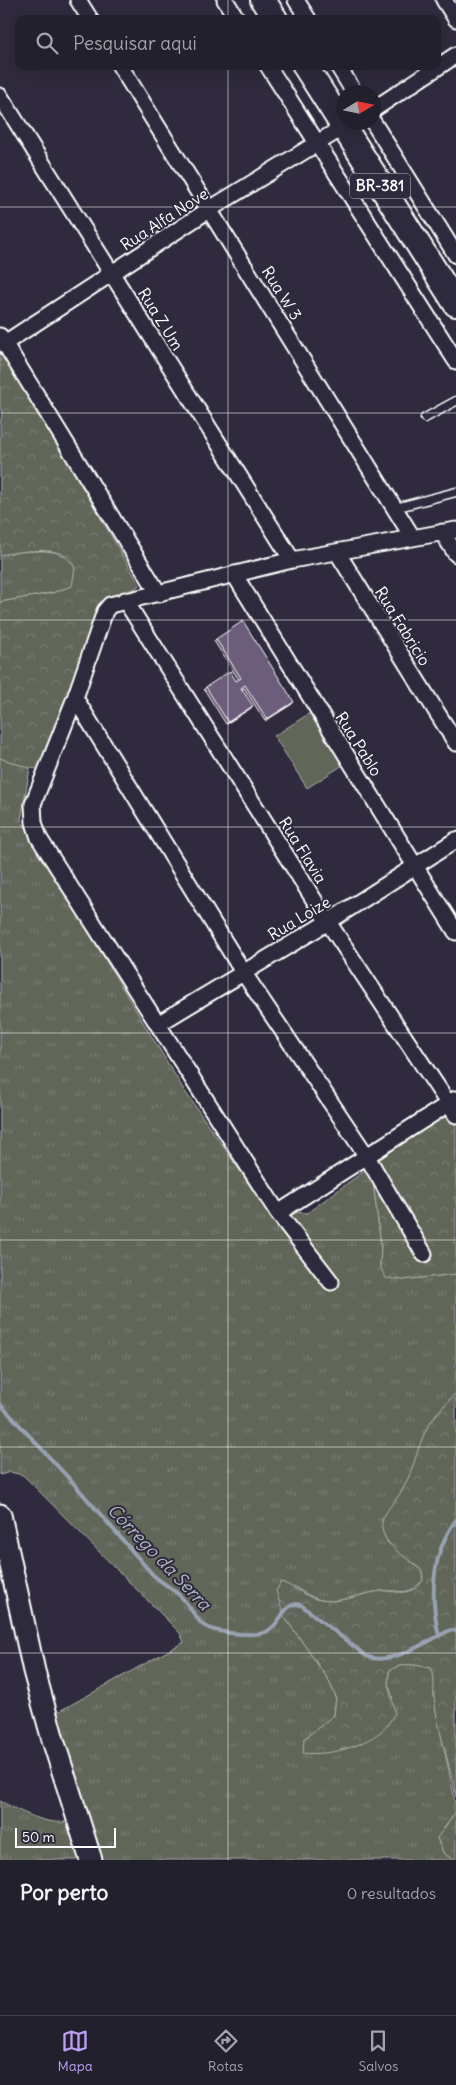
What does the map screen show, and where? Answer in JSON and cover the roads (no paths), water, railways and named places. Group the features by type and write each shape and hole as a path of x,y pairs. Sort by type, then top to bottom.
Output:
{"main road":[{"path":"263,0 272,15"},
{"name":"BR-381","path":"308,70 336,110"},
{"name":"BR-381","path":"350,130 456,304"}],"street":[{"path":"78,0 87,15"},
{"path":"225,0 234,15"},
{"path":"296,0 305,15"},
{"path":"444,0 456,19"},
{"path":"441,65 456,55"},
{"name":"Rua W 3","path":"123,70 413,538"},
{"path":"271,70 456,361"},
{"path":"340,70 350,85"},
{"path":"381,104 433,70"},
{"name":"Rua Z Um","path":"0,96 292,560"},
{"name":"Rua Alfa Nove","path":"2,340 112,274 210,209 318,145 340,130"},
{"path":"378,130 456,256"},
{"path":"2,340 158,594"},
{"path":"331,1282 278,1213 39,838 34,822 33,804 75,698 105,611 110,605 292,560 449,531 456,554"},
{"name":"Rua Fabricio","path":"337,552 456,743"},
{"name":"Rua Pablo","path":"234,574 413,866 456,932"},
{"name":"Rua Flavia","path":"125,600 328,922 453,1106"},
{"path":"75,698 243,972 366,1155 424,1254"},
{"name":"Rua Loize","path":"158,1024 328,922 456,840"},
{"path":"278,1213 366,1155 453,1106"},
{"path":"0,1515 34,1671 92,1860"}],"lane":[{"path":"425,418 456,401"},
{"path":"395,508 456,492"}],"waterway":[{"name":"Córrego da Serra","path":"0,1404 75,1485 153,1575 182,1597 202,1624 207,1627 233,1633 252,1634 266,1632 275,1625 287,1608 296,1604 301,1605 366,1656 376,1658 397,1656 450,1630 456,1631"},
{"path":"439,1636 434,1606 437,1561 448,1533 456,1520"}]}
